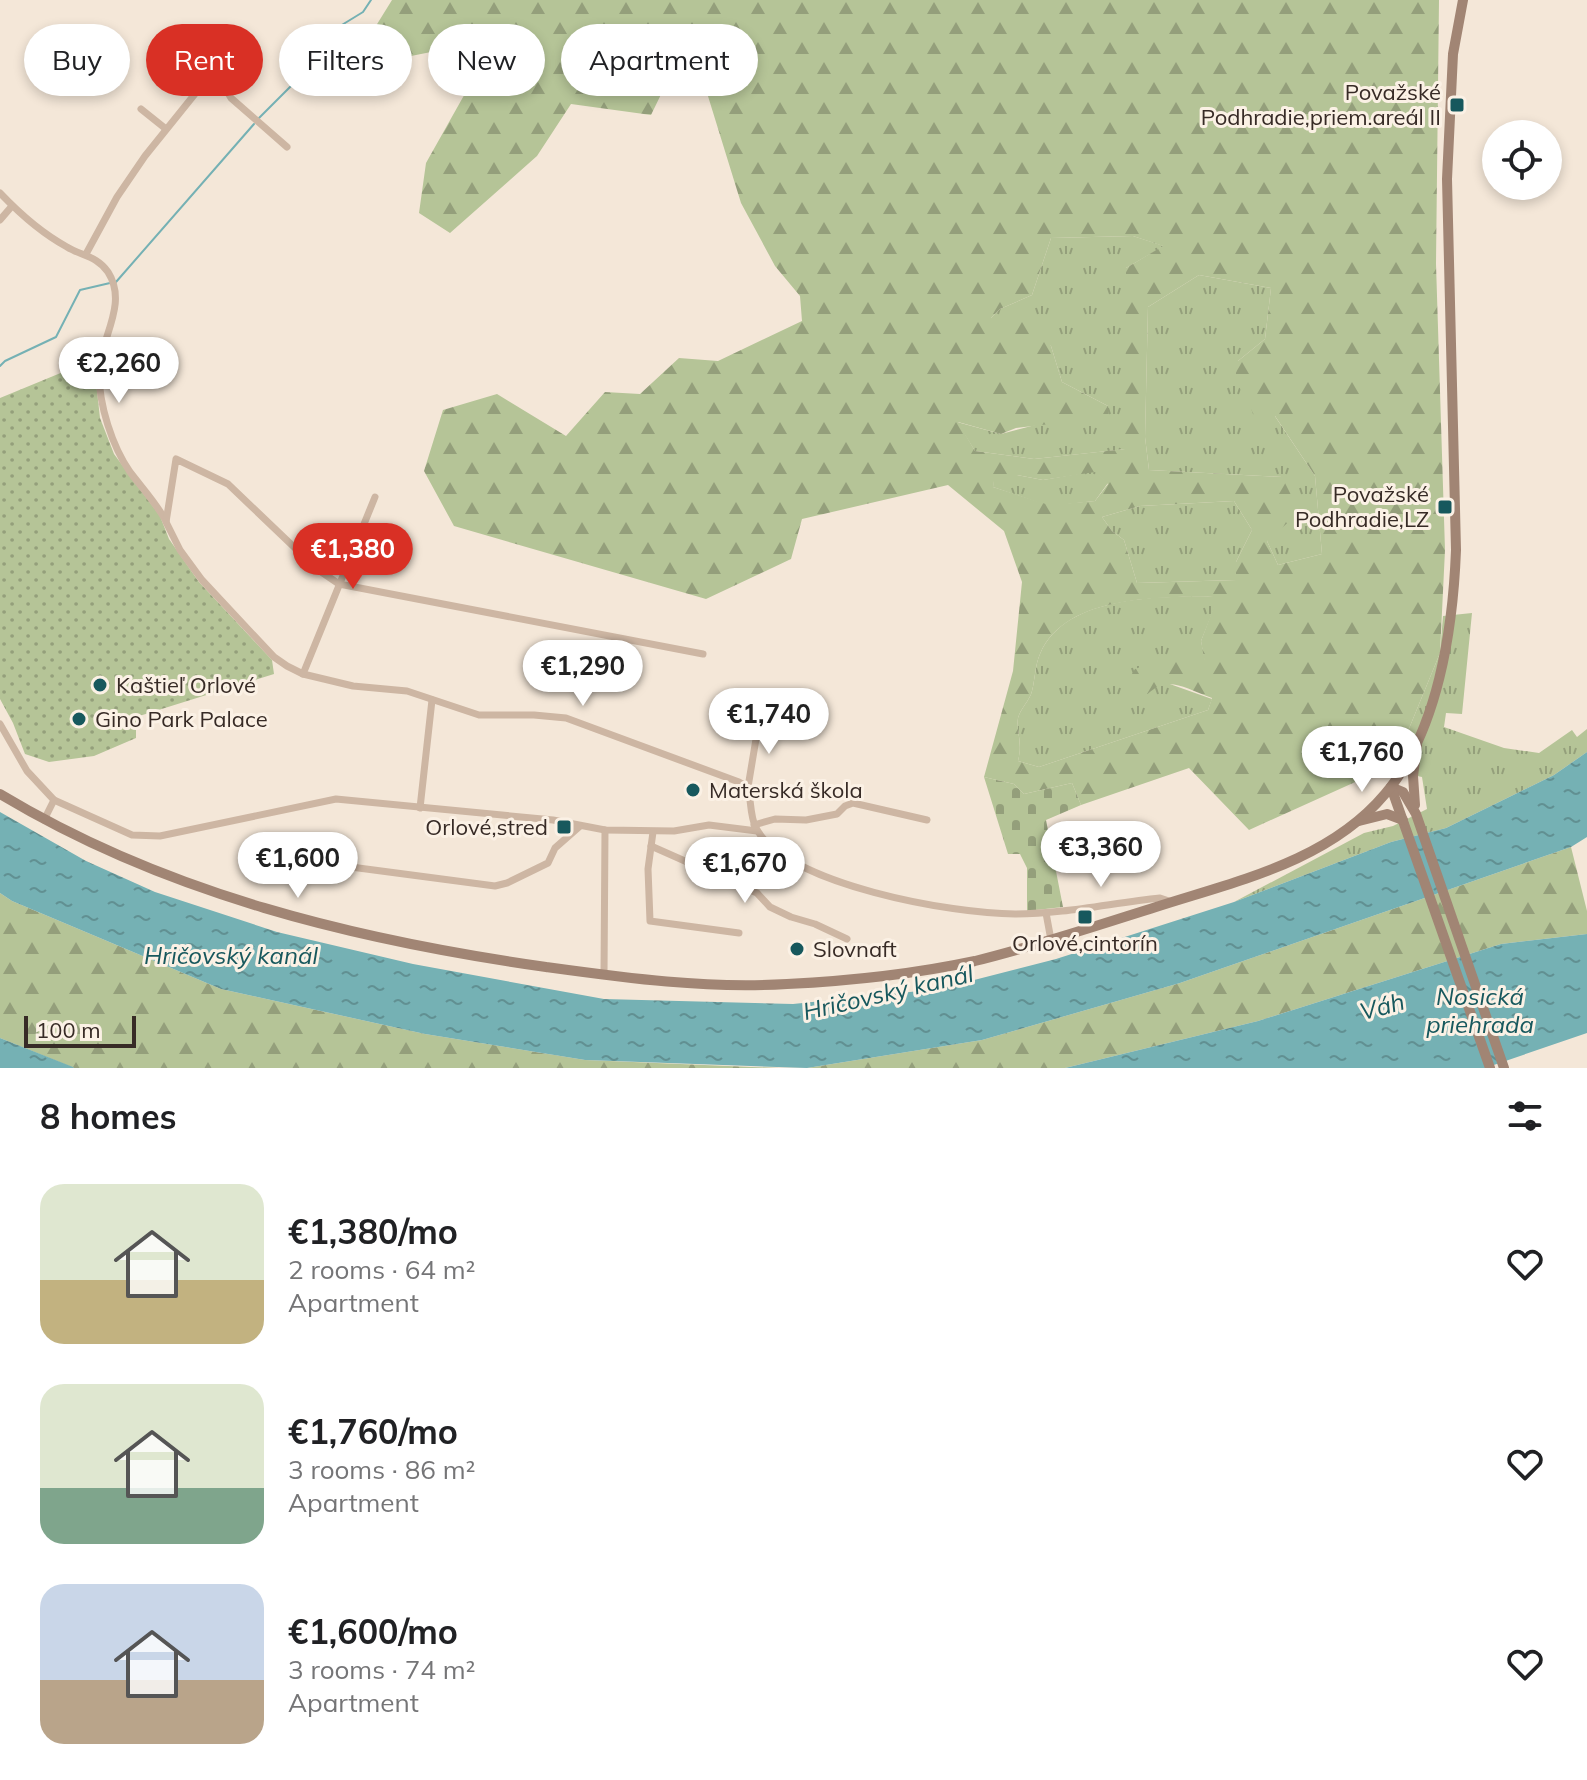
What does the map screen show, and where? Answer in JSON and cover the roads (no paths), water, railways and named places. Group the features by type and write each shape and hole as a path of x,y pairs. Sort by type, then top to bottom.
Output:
{"main road":[{"path":"0,794 44,820 137,865 236,901 478,957 669,983 786,984 924,970 982,959 1171,902 1299,858 1324,845 1356,822 1391,787 1417,739 1439,679 1454,603 1456,550 1447,179 1453,54 1463,0"},
{"path":"1417,739 1413,783 1418,819"},
{"path":"1391,787 1403,792 1418,819 1504,1068"},
{"path":"1391,787 1490,1068"},
{"path":"1356,822 1383,814 1394,815 1404,824"}],"street":[{"path":"86,254 117,197 193,96"},
{"path":"230,96 287,147"},
{"path":"141,109 166,129"},
{"path":"0,193 12,206 68,249 86,254 106,269 112,282 115,311 99,370 102,401 117,449 129,471 154,499 180,550 202,580 274,657 303,674 353,686 407,691 479,715 566,718 748,787"},
{"path":"0,220 12,206"},
{"path":"166,522 176,459 228,484 317,569 339,584 703,654"},
{"path":"303,674 375,497"},
{"path":"420,808 432,700"},
{"path":"759,721 748,787 756,828 793,864 810,872 892,896 973,912 1046,913 1160,898 1171,902"},
{"path":"0,724 27,771 54,800 132,835 160,836 336,799 553,820 605,830 653,832 709,825 756,828 775,819 806,820 837,814 853,803 927,820"},
{"path":"44,820 54,800"},
{"path":"260,855 495,886 548,863 555,848 580,826"},
{"path":"604,975 605,830"},
{"path":"653,832 648,869 650,921 739,933"},
{"path":"651,846 757,893 770,907 791,917 847,939"},
{"path":"1046,913 1051,940"}],"water":[{"name":"Hričovský kanál","path":"1587,752 1587,837 1571,847 1180,983 982,1040 807,1068 585,1060 425,1034 221,989 12,901 0,893 0,812 86,861 155,892 277,932 413,964 604,999 793,1004 939,989 1056,959 1234,902 1391,842 1446,828 1554,775"},
{"name":"Nosická priehrada","path":"1587,934 1587,1033 1485,1068 1065,1068 1258,1021 1501,944"},
{"path":"0,1038 73,1067 74,1068 0,1068"}],"waterway":[{"path":"258,119 310,67 332,31 363,12 371,0"},
{"path":"116,282 254,124"},
{"path":"0,366 56,337 80,290 110,283"}],"place":[{"name":"Považské Podhradie,priem.areál II","path":"1457,105"},
{"name":"Považské Podhradie,LZ","path":"1445,507"},
{"name":"Kaštieľ Orlové","path":"100,685"},
{"name":"Gino Park Palace","path":"79,719"},
{"name":"Materská škola","path":"693,790"},
{"name":"Orlové,stred","path":"564,827"},
{"name":"Orlové,cintorín","path":"1085,917"},
{"name":"Slovnaft","path":"797,949"}],"water label":[{"name":"Váh","path":"1382,1006"}]}
